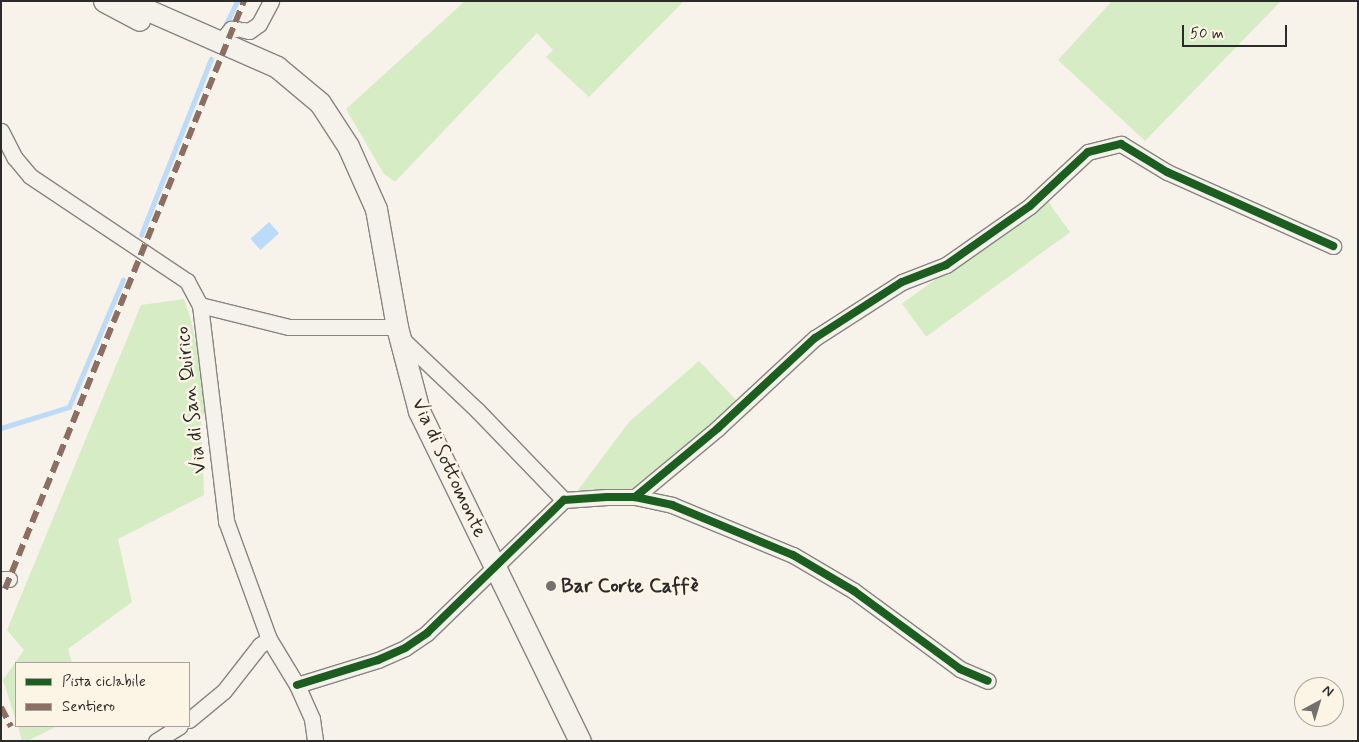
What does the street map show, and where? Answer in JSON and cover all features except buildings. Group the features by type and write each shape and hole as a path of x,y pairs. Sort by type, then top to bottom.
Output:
{"main road":[{"name":"Via di Sottomonte","path":"104,1 146,24 265,74 336,128"},
{"name":"Via di Sottomonte","path":"127,1 234,33 258,57 292,78 320,103 336,128 363,174 376,209 399,332 419,411 580,741"}],"street":[{"path":"234,33 249,31 259,24 271,1"},
{"name":"Via di San Quirico","path":"1,131 15,158 30,176 85,216 174,270 187,281 200,305 226,521 269,640 297,685 312,719 315,741"},
{"path":"635,497 718,428 815,338 902,282 946,265 1030,206 1088,152 1121,144 1167,172 1334,246"},
{"path":"200,305 288,328 399,332 564,500"},
{"path":"297,685 378,660 405,648 427,633 496,569 564,500 635,497 682,509 793,555 854,591 954,664 988,681"},
{"path":"190,719 224,691 260,645 269,640"},
{"path":"156,741 178,727"}],"green space":[{"path":"465,1 684,1 589,97 546,57 553,50 537,33 395,182 384,174 346,109"},
{"path":"1112,1 1281,1 1145,141 1058,60"},
{"path":"1046,199 1070,232 926,337 902,304"},
{"path":"184,299 191,320 210,410 201,417 204,495 118,539 132,602 68,649 72,662 16,662 24,650 7,630 141,305"},
{"path":"699,361 737,401 641,492 575,494 629,422"},
{"path":"15,663 15,718 3,680"},
{"path":"18,727 56,727 27,741 22,741"}],"water":[{"path":"269,222 279,233 260,250 250,239"}],"waterway":[{"path":"224,28 237,1"},
{"path":"141,235 211,59"},
{"path":"1,428 69,407 123,280"}],"marked path":[{"path":"5,589 244,1"},
{"path":"1,707 11,727"}],"cycle path":[{"path":"635,497 718,428 815,338 902,282 946,265 1030,206 1088,152 1121,144 1167,172 1333,246"},
{"path":"297,685 378,660 405,648 427,633 564,500 607,497 635,497 672,505 793,555 854,591 960,669 988,681"}],"place":[{"name":"Bar Corte Caffè","path":"551,586"}]}
